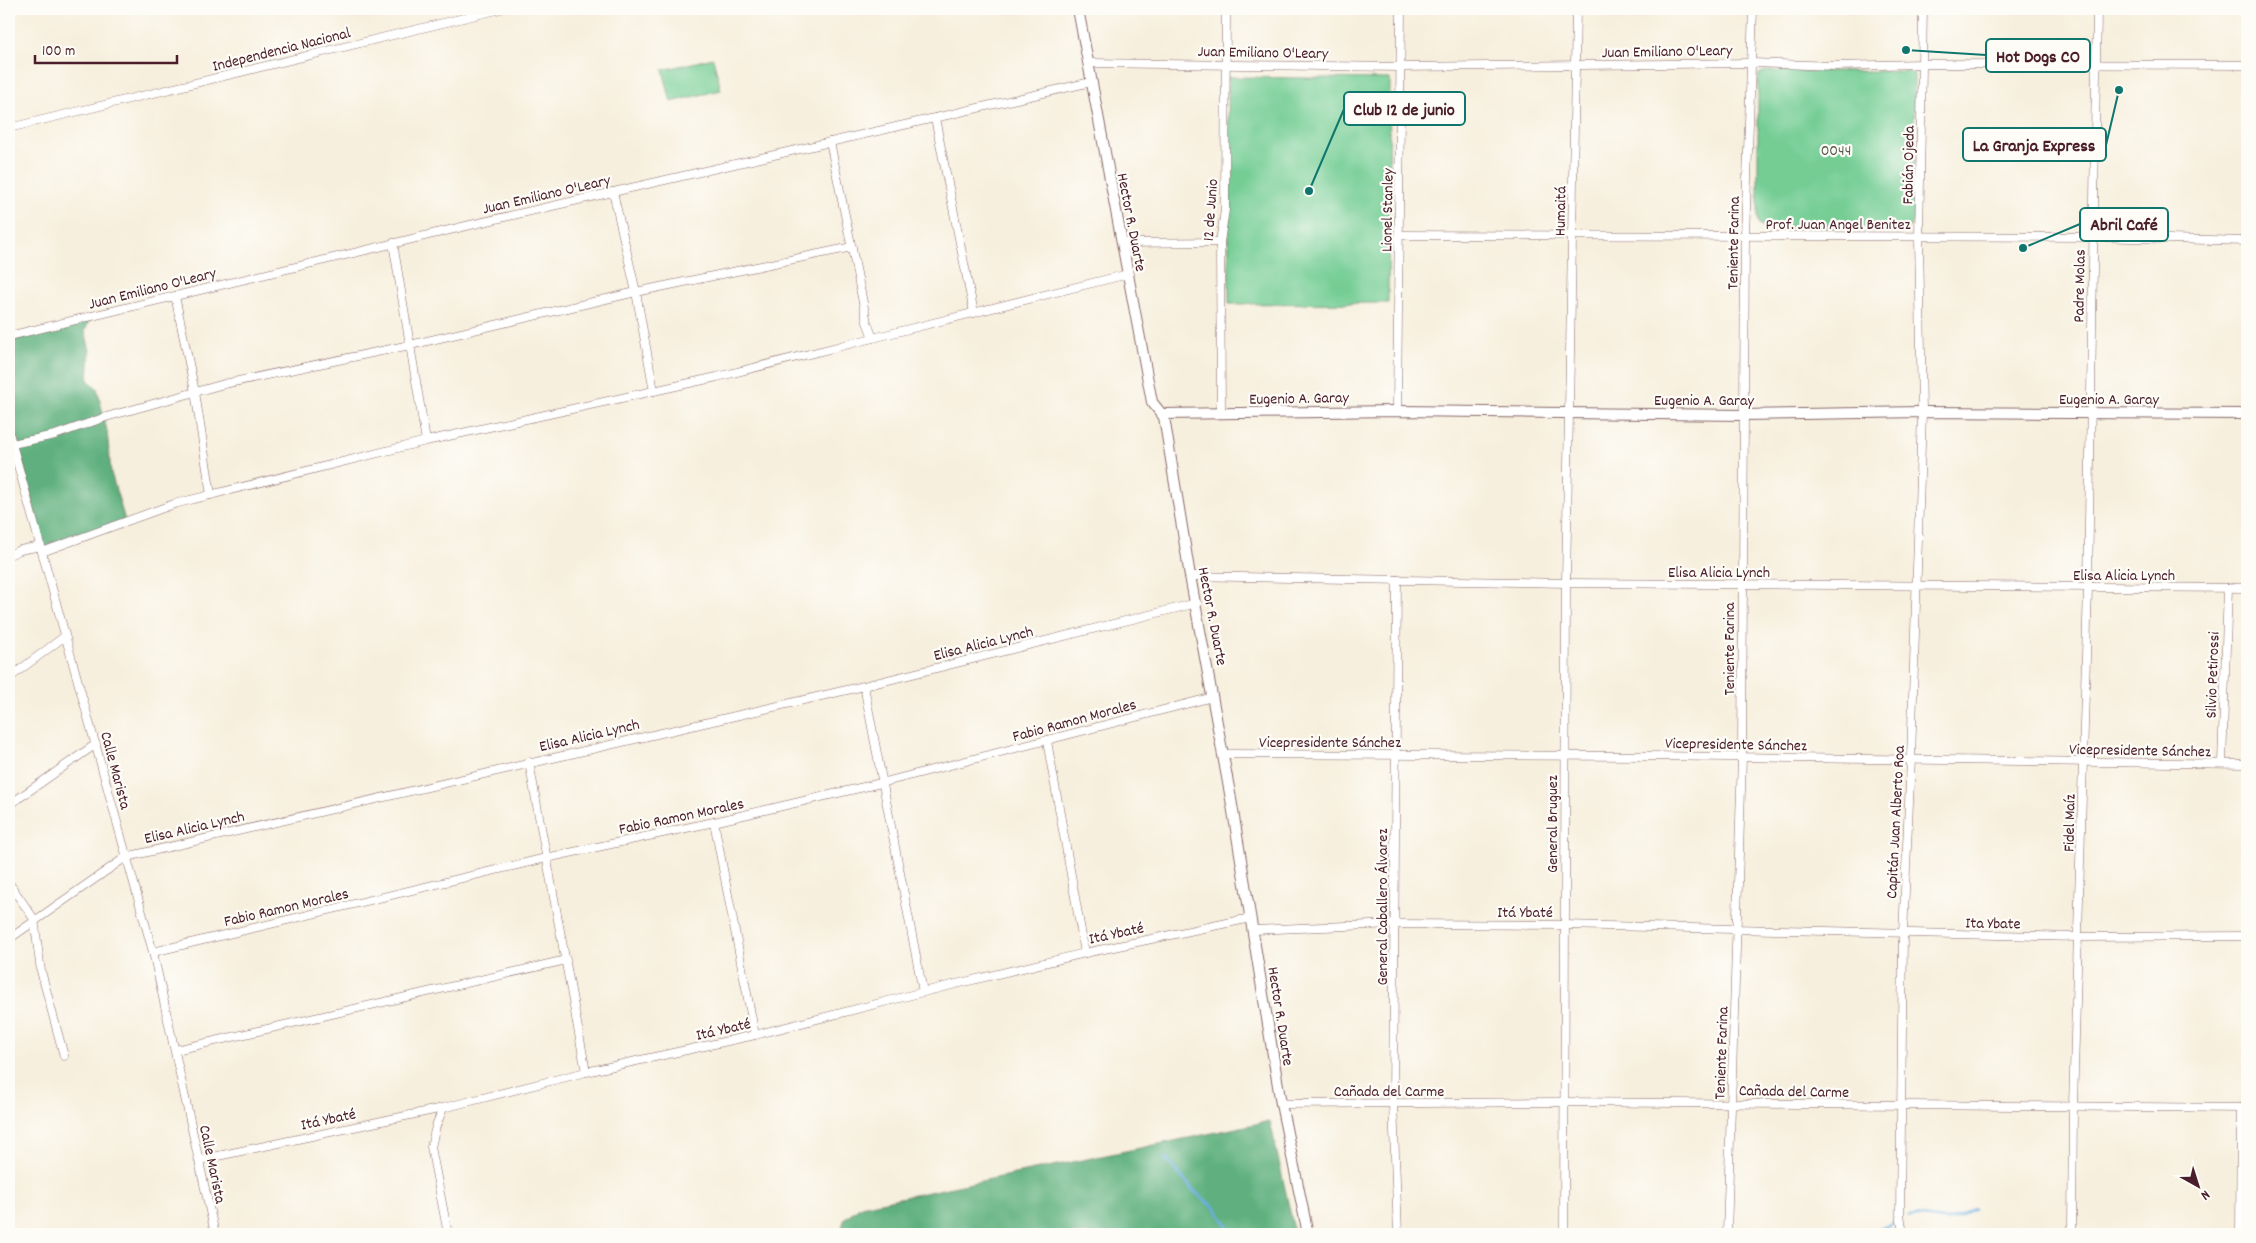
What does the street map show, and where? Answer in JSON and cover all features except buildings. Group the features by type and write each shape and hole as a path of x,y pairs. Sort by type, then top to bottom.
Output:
{"street":[{"name":"Independencia Nacional","path":"9,128 501,9"},
{"name":"Hector R. Duarte","path":"1078,9 1152,402 1164,417 1190,576 1197,603 1251,918 1281,1104 1308,1234"},
{"name":"12 de Junio","path":"1221,413 1220,242 1225,210 1224,65 1226,9"},
{"name":"Lionel Stanley","path":"1397,411 1401,9"},
{"name":"Humaitá","path":"1568,413 1576,9"},
{"name":"Teniente Farina","path":"1727,1234 1733,1103 1742,757 1746,236 1753,63 1753,9"},
{"name":"Fabián Ojeda","path":"1922,412 1919,237 1923,9"},
{"name":"Padre Molas","path":"2090,413 2097,9"},
{"name":"Juan Emiliano O'Leary","path":"1088,63 1401,67 1753,63 1835,66 1922,64 2247,64"},
{"name":"Juan Emiliano O'Leary","path":"9,336 393,243 1092,82"},
{"path":"935,118 974,313"},
{"path":"830,142 873,338"},
{"path":"613,192 636,292 654,391"},
{"name":"Prof. Juan Angel Benitez","path":"1399,235 2092,237 2247,241"},
{"path":"1122,243 1220,242"},
{"path":"393,243 426,441"},
{"path":"12,444 55,435 106,417 224,384 410,345 636,292 852,247"},
{"path":"9,555 20,550 42,549 174,504 426,441 654,391 1128,274"},
{"path":"175,296 195,392 212,495"},
{"name":"Eugenio A. Garay","path":"1162,414 1397,411 1744,415 1922,412 2247,414"},
{"name":"Capitán Juan Alberto Roa","path":"1903,1234 1900,1214 1900,1105 1903,934 1912,760 1922,412"},
{"name":"General Bruguez","path":"1564,1234 1563,1102 1568,413"},
{"name":"Fidel Maíz","path":"2072,1234 2073,1106 2088,587 2090,413"},
{"name":"Calle Marista","path":"9,433 153,952 215,1234"},
{"name":"Elisa Alicia Lynch","path":"1190,576 1566,583 2247,588"},
{"name":"General Caballero Álvarez","path":"1397,580 1393,1104 1398,1234"},
{"name":"Silvio Petirossi","path":"2222,763 2228,588"},
{"name":"Elisa Alicia Lynch","path":"9,939 34,919 126,857 529,762 864,686 1197,603"},
{"path":"9,678 65,636"},
{"path":"864,686 881,783 923,992"},
{"name":"Fabio Ramon Morales","path":"153,952 546,858 714,822 881,783 1213,697"},
{"path":"1047,741 1085,953"},
{"path":"9,805 96,744"},
{"name":"Vicepresidente Sánchez","path":"1223,754 1565,755 2247,764"},
{"path":"529,762 586,1072"},
{"path":"714,822 755,1035"},
{"path":"9,882 34,919 41,971 64,1056"},
{"name":"Itá Ybaté","path":"199,1160 443,1108 586,1072 755,1035 1085,953 1251,918"},
{"name":"Itá Ybaté","path":"1253,930 1394,924 1738,930"},
{"name":"Ita Ybate","path":"1738,930 2078,937 2247,936"},
{"path":"176,1050 566,960"},
{"name":"Cañada del Carme","path":"1281,1104 1563,1102 2244,1108"},
{"path":"443,1108 431,1147 448,1234"},
{"path":"2240,1234 2244,1108"}],"green space":[{"path":"713,58 721,90 671,102 663,70"},
{"name":"0044","path":"1765,71 1908,71 1914,75 1914,220 1910,227 1764,227 1758,224 1758,78 1759,74"},
{"path":"1228,77 1390,79 1388,303 1229,304"},
{"path":"90,319 85,331 90,351 88,380 97,388 107,431 111,473 126,524 44,550 9,404 9,341"},
{"path":"1270,1121 1295,1234 840,1234 845,1218 861,1206"}],"waterway":[{"path":"1165,1158 1194,1191 1216,1209 1233,1234"},
{"path":"1909,1217 1918,1216 1948,1220 1974,1208"},
{"path":"1869,1234 1898,1221"}],"place":[{"name":"Hot Dogs CO","path":"1906,50"},
{"name":"La Granja Express","path":"2119,90"},
{"name":"Club 12 de junio","path":"1309,191"},
{"name":"Abril Café","path":"2023,248"}]}
